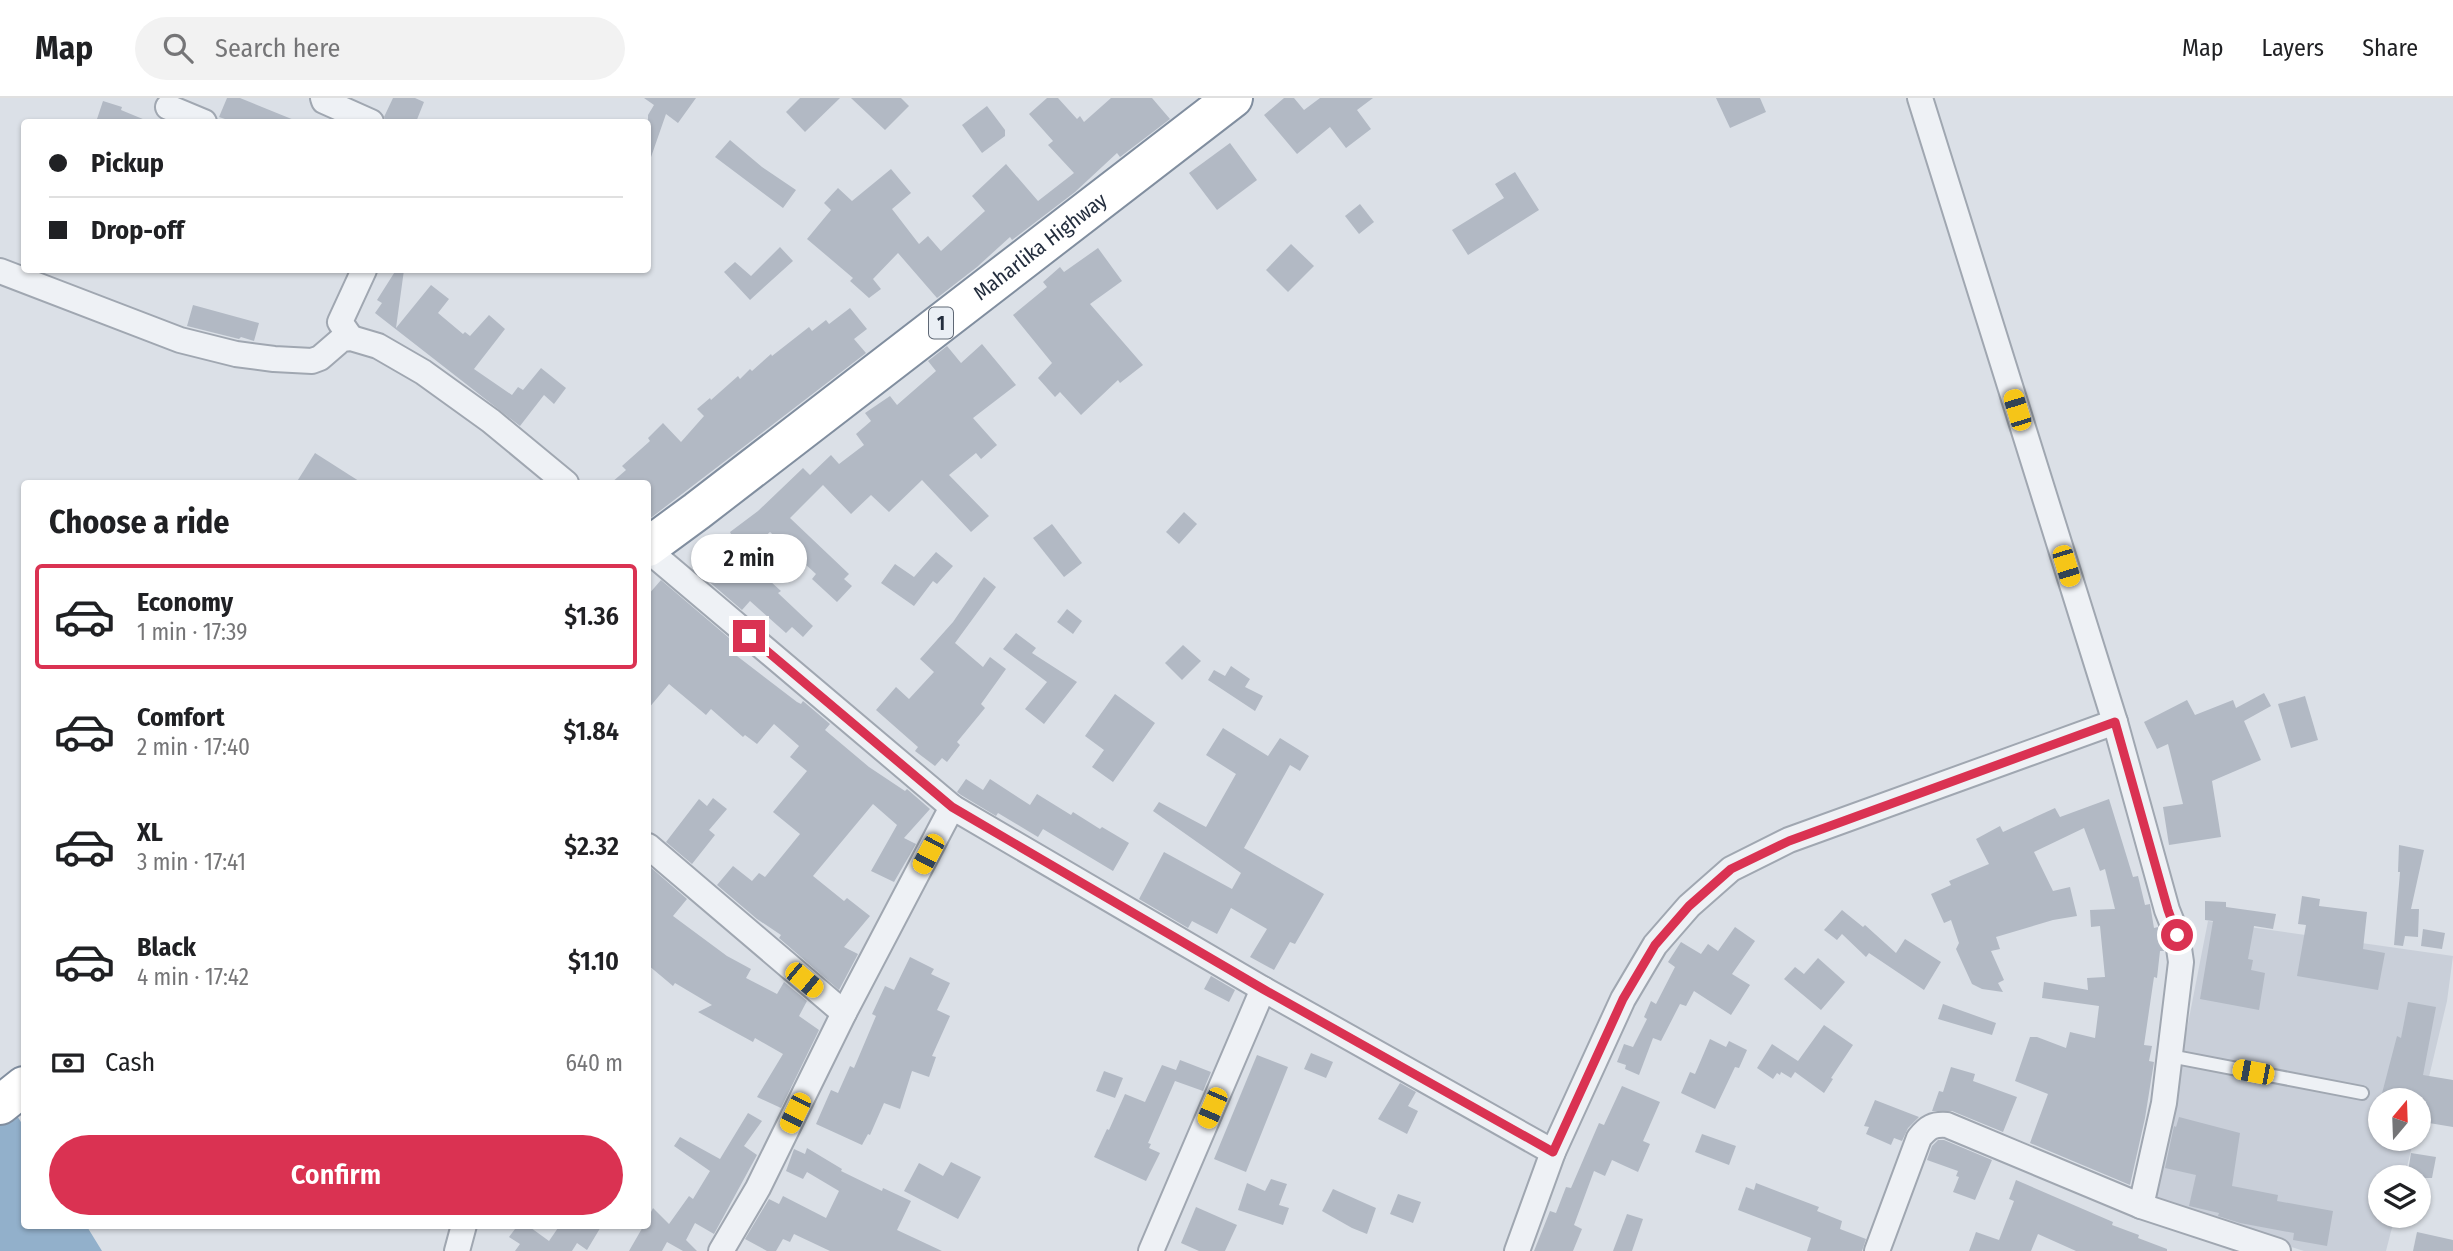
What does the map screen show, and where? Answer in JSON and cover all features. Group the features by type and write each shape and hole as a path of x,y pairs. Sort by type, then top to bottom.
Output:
{"highway":[{"name":"Maharlika Highway","path":"651,547 1233,98"},
{"path":"0,1105 21,1088"}],"street":[{"path":"323,98 324,101 364,119"},
{"path":"1920,98 2115,722 2177,935 2181,962 2171,1056 2164,1103 2141,1206"},
{"path":"168,107 197,119"},
{"path":"0,271 180,341 236,354 312,360 320,358 342,339 351,338 378,346 423,372 491,421 562,480"},
{"path":"351,338 340,322 363,273"},
{"path":"651,552 952,807 1263,989 1553,1152"},
{"path":"1517,1251 1553,1152 1623,999 1655,945 1689,906 1731,869 1789,841 2115,722"},
{"path":"721,1251 758,1188 844,1013 952,807"},
{"path":"651,849 844,1013"},
{"path":"1151,1251 1263,989"},
{"path":"1877,1251 1919,1138 1927,1128 1935,1124 1947,1125 2141,1206 2278,1251"},
{"path":"457,1251 463,1229"}],"lane":[{"path":"2171,1056 2362,1093"}],"shaded area":[{"path":"2208,921 2453,956 2447,1001 2426,1088 2368,1088 2368,1152 2411,1152 2407,1165 2368,1165 2368,1228 2392,1228 2386,1251 2304,1251 2153,1203"}],"water":[{"path":"0,1088 21,1122 21,1229 88,1229 102,1251 0,1251"}],"building":[{"path":"227,98 240,98 292,119 225,119 219,117"},
{"path":"393,98 415,98 424,102 417,119 384,117"},
{"path":"644,98 696,98 678,123 666,114 651,157 651,119 648,119 648,115 654,105"},
{"path":"800,98 840,98 805,132 786,112"},
{"path":"851,98 901,98 909,106 885,130"},
{"path":"1047,98 1058,98 1077,119 1080,116 1084,122 1111,98 1152,98 1170,119 1120,157 1117,153 1075,192 1012,240 1010,237 937,298 898,253 873,279 881,289 869,298 850,281 853,278 807,239 831,210 824,203 838,188 852,201 891,169 911,193 892,209 919,244 928,236 941,251 985,211 972,196 1006,164 1038,201 1074,173 1048,145 1053,141 1029,114"},
{"path":"1284,98 1294,98 1304,110 1320,98 1373,98 1357,110 1371,129 1346,148 1330,127 1297,154 1264,115"},
{"path":"1716,98 1760,98 1766,112 1730,128"},
{"path":"103,101 122,107 121,110 143,119 97,119"},
{"path":"987,106 1005,130 1005,136 982,153 962,125"},
{"path":"730,140 762,167 796,190 783,208 715,157"},
{"path":"1230,143 1257,180 1217,210 1189,173"},
{"path":"1515,172 1539,210 1468,255 1452,230 1504,198 1495,184"},
{"path":"1360,204 1374,222 1359,234 1345,216"},
{"path":"1291,244 1314,266 1288,292 1266,270"},
{"path":"780,247 793,261 750,300 724,272 735,262 751,276"},
{"path":"1098,248 1122,281 1090,304 1143,365 1120,383 1118,380 1081,415 1060,392 1055,397 1038,378 1052,363 1013,315 1047,287 1043,282 1060,267 1064,272"},
{"path":"394,273 404,273 396,328 431,285 449,299 438,313 463,334 465,332 470,336 489,315 505,329 474,369 512,395 518,387 523,390 541,368 566,388 554,404 544,395 520,426 375,313 382,303 377,300"},
{"path":"193,305 259,323 254,341 187,326"},
{"path":"850,308 867,329 854,339 866,353 651,518 651,480 614,480 626,470 622,466 650,441 648,438 663,423 681,442 704,416 697,409 710,398 711,400 738,376 740,379 750,369 752,371 809,327 812,331 826,320 829,324"},
{"path":"982,344 1016,385 973,418 997,445 981,459 976,453 949,475 989,516 971,532 922,480 889,512 871,495 851,514 823,485 790,518 849,574 844,579 852,586 837,602 812,579 816,574 770,532 746,553 751,558 748,561 781,591 778,593 813,626 803,637 792,627 786,633 750,601 742,610 692,567 706,552 708,554 731,534 730,532 758,511 803,468 810,475 831,455 839,464 864,445 856,434 871,421 865,413 890,396 897,405 936,371 928,361 947,346 961,363"},
{"path":"315,453 357,480 298,480"},
{"path":"1184,512 1197,524 1179,544 1166,532"},
{"path":"1052,524 1082,563 1064,577 1033,538"},
{"path":"936,552 953,566 937,584 933,581 914,606 881,583 895,564 914,577"},
{"path":"984,577 996,587 955,643 983,667 990,657 1006,669 981,704 985,708 957,742 960,745 947,762 942,758 935,766 915,751 918,747 876,710 896,687 909,699 934,672 920,659 953,622"},
{"path":"661,580 742,649 737,656 797,702 801,704 803,701 830,724 825,730 869,767 905,791 907,789 930,809 904,838 916,844 894,882 871,871 897,825 873,804 813,876 844,901 847,898 870,916 844,947 858,954 839,990 779,938 781,935 757,919 717,885 733,866 752,881 759,873 765,877 800,834 773,812 807,771 790,757 799,746 774,724 757,744 745,735 743,737 711,709 706,715 669,684 651,705 651,592"},
{"path":"1067,609 1082,621 1073,634 1057,622"},
{"path":"1016,633 1036,648 1032,653 1077,682 1044,724 1025,709 1047,682 1003,649"},
{"path":"1183,645 1201,661 1182,680 1165,663"},
{"path":"1231,666 1250,679 1245,687 1263,696 1255,711 1208,680 1214,670 1225,676"},
{"path":"2264,693 2271,706 2244,721 2261,760 2212,781 2221,837 2169,845 2163,807 2183,804 2168,744 2157,749 2144,722 2187,700 2195,715 2233,700 2236,708"},
{"path":"1115,694 1155,723 1113,782 1092,767 1104,750 1085,736"},
{"path":"2305,696 2318,740 2291,748 2278,704"},
{"path":"1223,728 1268,756 1280,738 1309,756 1300,771 1290,765 1244,848 1324,894 1295,944 1290,942 1274,970 1250,957 1267,929 1231,908 1217,934 1192,921 1188,928 1139,899 1164,852 1232,889 1241,873 1153,811 1159,802 1206,827 1236,774 1206,755"},
{"path":"966,779 983,790 990,779 1030,805 1037,794 1071,815 1073,812 1129,843 1113,871 1043,829 1038,837 961,795 957,792"},
{"path":"713,798 727,809 709,830 715,835 692,864 666,842 699,799 707,806"},
{"path":"2109,799 2133,877 2138,876 2145,905 2150,904 2154,928 2158,927 2164,951 2160,951 2157,978 2154,977 2144,1045 2152,1046 2149,1061 2154,1062 2130,1185 2030,1143 2048,1094 2015,1081 2030,1037 2066,1048 2070,1032 2095,1038 2099,1006 2042,998 2044,982 2088,990 2087,978 2105,977 2100,926 2091,927 2090,910 2115,909 2105,869 2100,871 2084,828 2034,852 2053,891 2070,887 2077,916 2053,920 1996,937 2000,949 1991,951 2004,980 1998,983 2003,992 1982,989 1972,984 1956,949 1959,943 1951,920 1944,923 1931,894 1951,885 1949,881 1989,864 1976,839 2000,826 2003,832 2055,808 2060,817"},
{"path":"2399,845 2424,850 2411,909 2419,909 2418,937 2405,936 2403,946 2394,945 2400,872"},
{"path":"651,868 687,899 673,916 727,956 751,969 746,978 777,994 784,982 807,1001 799,1016 819,1030 781,1108 757,1097 783,1054 755,1038 753,1042 698,1012 712,1005 675,983 673,986 651,968"},
{"path":"2302,896 2320,899 2319,906 2367,912 2363,949 2385,953 2378,990 2297,976 2306,925 2298,924"},
{"path":"2205,901 2226,902 2226,907 2276,914 2273,929 2254,926 2248,959 2253,960 2251,970 2265,973 2259,1010 2200,999 2213,921 2205,920"},
{"path":"1842,910 1863,927 1865,925 1896,953 1905,939 1941,962 1924,990 1869,953 1866,957 1842,934 1837,940 1824,930"},
{"path":"1735,927 1755,941 1732,974 1750,985 1731,1015 1694,991 1686,1006 1680,1004 1661,1041 1653,1038 1639,1075 1625,1069 1626,1065 1617,1062 1624,1044 1633,1047 1647,1019 1644,1017 1651,1001 1656,1004 1675,967 1668,962 1681,942 1701,954 1708,944 1718,951"},
{"path":"2423,929 2445,933 2442,949 2421,946"},
{"path":"910,957 934,969 931,974 950,983 937,1010 950,1016 932,1056 936,1057 929,1077 912,1071 900,1109 884,1103 870,1135 868,1134 862,1145 816,1124 831,1090 838,1093 850,1066 854,1068 876,1016 872,1014 885,986 894,990"},
{"path":"1818,958 1845,982 1821,1010 1784,979 1795,967 1804,974"},
{"path":"1211,976 1235,990 1229,1002 1204,989"},
{"path":"2408,1002 2436,1007 2423,1075 2453,1080 2453,1127 2431,1123 2431,1088 2383,1088 2397,1036 2401,1038"},
{"path":"1943,1004 1996,1023 1992,1035 1938,1019"},
{"path":"1824,1025 1853,1045 1824,1093 1795,1072 1791,1078 1781,1072 1780,1075 1777,1073 1773,1079 1757,1068 1772,1044 1798,1061"},
{"path":"1710,1039 1726,1047 1729,1041 1747,1050 1739,1068 1735,1067 1715,1109 1681,1093 1690,1072 1695,1074"},
{"path":"1311,1053 1333,1062 1326,1078 1304,1069"},
{"path":"1257,1055 1288,1067 1246,1172 1214,1159"},
{"path":"1180,1060 1211,1072 1203,1091 1175,1081 1148,1143 1151,1144 1149,1148 1160,1153 1146,1181 1094,1157 1125,1094 1145,1102 1162,1065 1176,1070"},
{"path":"1951,1067 1975,1074 1973,1081 2017,1097 2003,1132 1952,1111 1932,1111 1939,1091 1943,1092"},
{"path":"1104,1071 1123,1078 1115,1098 1096,1091"},
{"path":"1400,1083 1416,1092 1408,1106 1418,1111 1407,1134 1378,1119"},
{"path":"1622,1086 1660,1102 1643,1141 1650,1144 1638,1172 1612,1160 1605,1176 1594,1171 1574,1225 1582,1229 1573,1251 1534,1251 1550,1211 1556,1213 1566,1187 1571,1188 1599,1123 1604,1125"},
{"path":"1875,1100 1919,1117 1908,1128 1902,1141 1894,1138 1891,1145 1866,1134 1869,1127 1864,1126"},
{"path":"748,1113 762,1121 744,1146 757,1155 714,1234 695,1223 686,1240 697,1251 683,1251 667,1242 662,1251 629,1251 642,1229 651,1229 653,1208 669,1224 689,1196 693,1199 710,1171 674,1146 680,1137 720,1159"},
{"path":"2179,1117 2240,1133 2232,1186 2278,1195 2277,1201 2333,1211 2327,1246 2293,1240 2294,1233 2240,1223 2218,1216 2219,1213 2189,1206 2196,1175 2165,1168 2174,1126 2176,1127"},
{"path":"1702,1134 1736,1146 1729,1165 1695,1152"},
{"path":"1938,1140 1992,1160 1975,1200 1953,1192 1959,1177 1956,1176 1958,1171 1927,1160 1932,1146"},
{"path":"807,1148 842,1169 841,1171 882,1191 883,1188 911,1201 897,1230 942,1251 830,1251 794,1234 790,1242 783,1239 776,1251 767,1251 745,1239 769,1199 779,1204 783,1196 826,1218 839,1191 807,1172 803,1179 786,1171 794,1149 805,1154"},
{"path":"2411,1153 2436,1157 2432,1178 2431,1165 2409,1165"},
{"path":"951,1162 981,1177 958,1219 904,1191 919,1163 943,1176"},
{"path":"1271,1179 1287,1184 1279,1205 1289,1208 1283,1225 1238,1210 1247,1183 1265,1191"},
{"path":"2016,1180 2113,1222 2112,1225 2139,1235 2138,1238 2167,1251 2076,1251 2038,1234 2031,1251 1969,1251 1976,1232 1999,1240 2014,1201 2009,1199"},
{"path":"1756,1183 1819,1207 1817,1211 1842,1221 1840,1229 1866,1239 1862,1251 1807,1251 1811,1238 1738,1210 1746,1187 1754,1190"},
{"path":"1333,1189 1376,1208 1367,1234 1322,1211"},
{"path":"1398,1194 1421,1202 1413,1223 1390,1214"},
{"path":"1196,1207 1237,1225 1225,1251 1199,1251 1181,1243"},
{"path":"1627,1214 1643,1219 1632,1251 1613,1251"},
{"path":"515,1229 532,1229 549,1241 557,1229 600,1229 587,1250 577,1243 572,1251 515,1251 520,1244 509,1237"},
{"path":"2417,1232 2453,1240 2453,1251 2413,1251"}],"route":[{"path":"749,636 952,807 1263,989 1553,1152 1623,999 1655,945 1689,906 1731,869 1789,841 2115,722 2177,935"}]}
